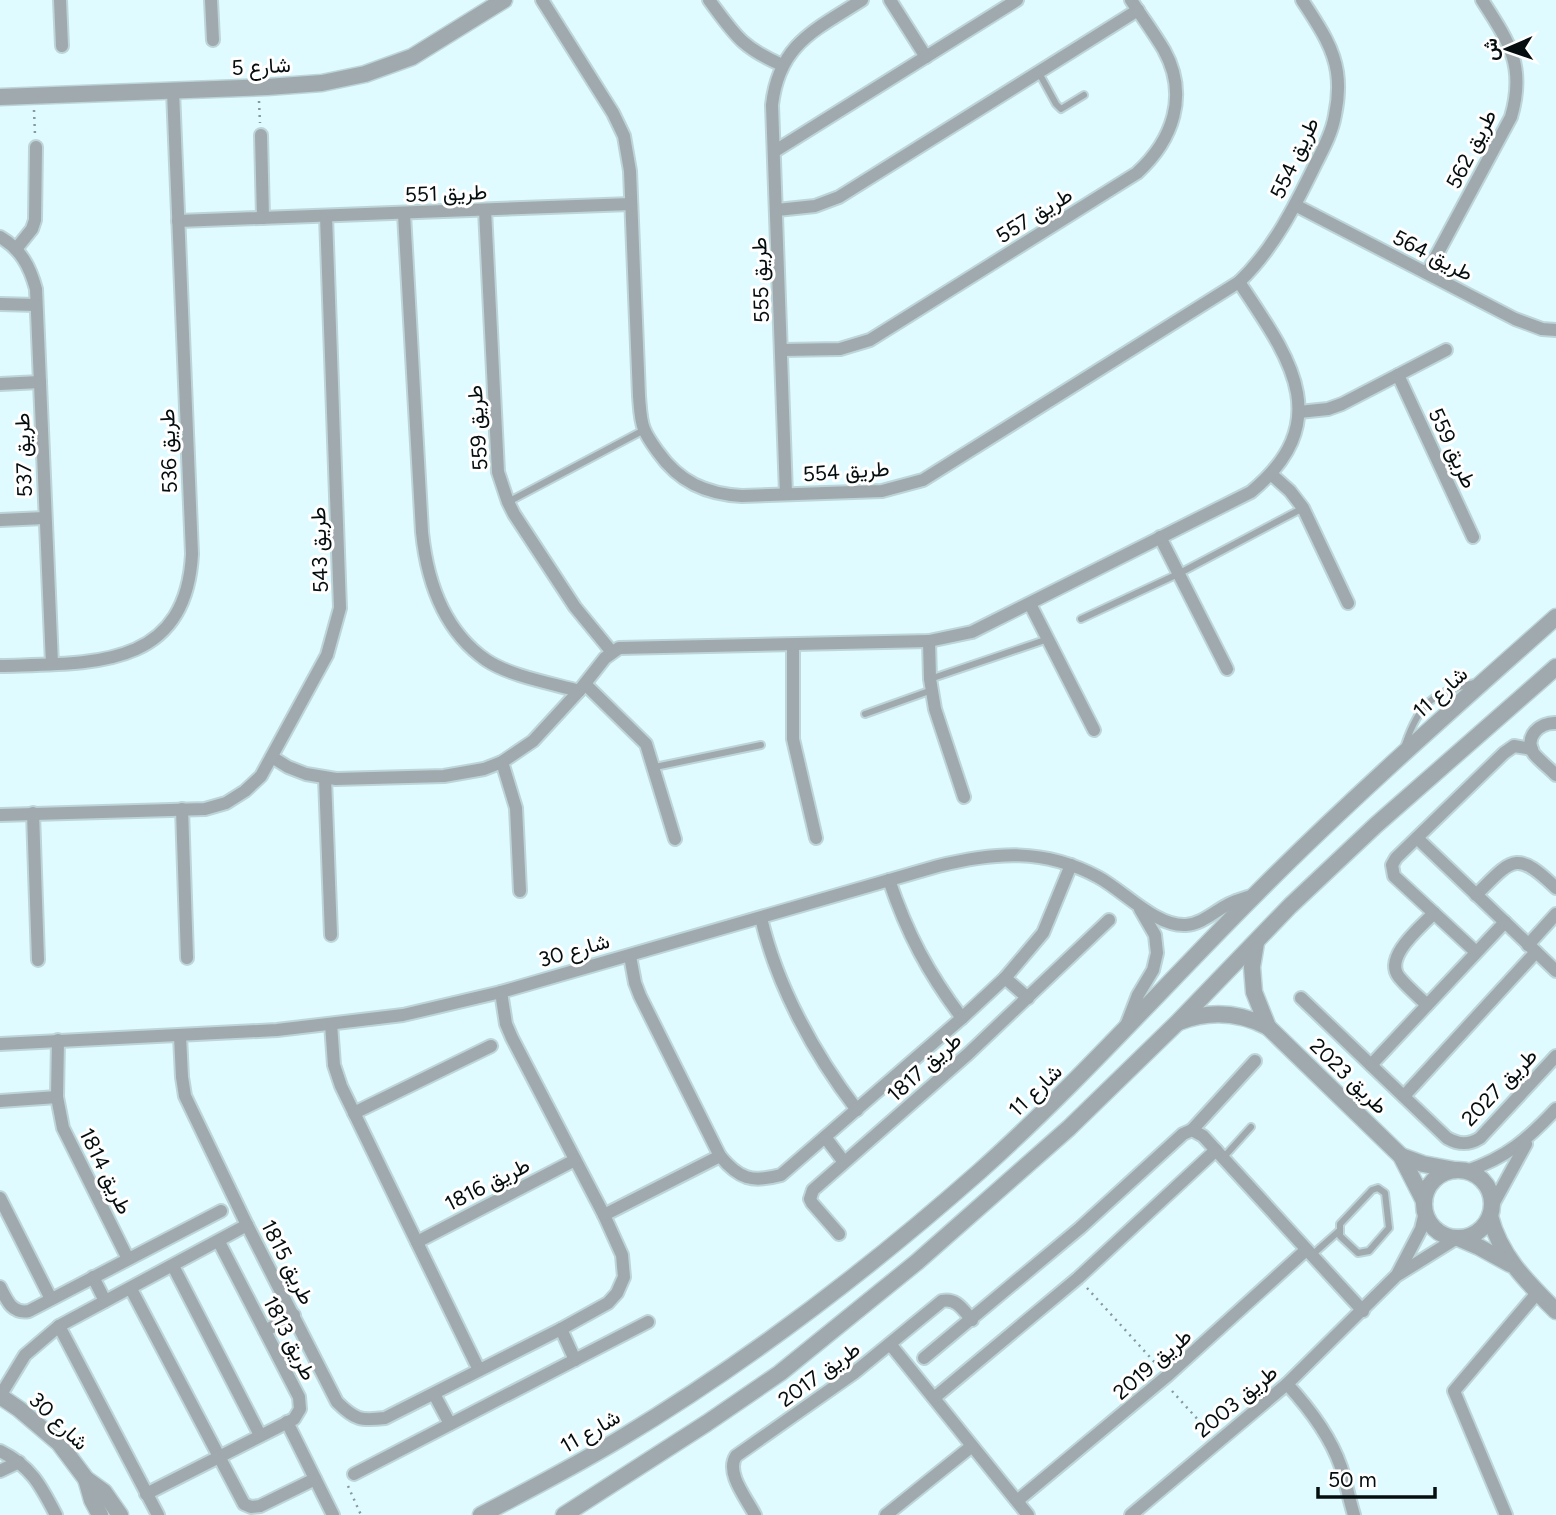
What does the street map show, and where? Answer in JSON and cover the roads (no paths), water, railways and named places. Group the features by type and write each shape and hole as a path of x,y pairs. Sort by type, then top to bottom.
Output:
{"street":[{"path":"60,0 62,46"},
{"path":"211,0 213,40"},
{"name":"شارع 5","path":"0,97 258,88 322,83 365,74 412,57 505,0"},
{"name":"طريق 554","path":"542,0 624,135 630,171 639,396 644,430 666,464 682,479 721,495 741,496 882,491 923,480 1240,282 1262,256 1295,205 1328,138 1335,117 1338,94 1330,48 1302,0"},
{"path":"709,0 741,42 782,65"},
{"name":"طريق 555","path":"786,494 772,105 775,85 782,65 794,48 861,0"},
{"path":"890,0 926,57"},
{"path":"775,151 1017,0"},
{"name":"طريق 562","path":"1427,273 1511,117 1517,97 1518,76 1514,56 1506,37 1482,0"},
{"name":"طريق 557","path":"776,210 815,206 839,197 1038,71 1134,5 1165,51 1172,69 1176,107 1171,126 1152,160 1138,173 870,341 840,349 782,350"},
{"name":"طريق 536","path":"0,666 109,659 133,652 153,639 171,622 183,601 190,578 192,554 173,90"},
{"path":"261,135 263,218"},
{"path":"16,249 36,220 36,147"},
{"name":"طريق 551","path":"178,220 631,204"},
{"name":"طريق 564","path":"1295,205 1515,319 1542,329 1556,330"},
{"name":"طريق 559","path":"485,210 498,472 508,502 575,607 611,652"},
{"path":"404,214 422,532 425,562 433,591 452,625 464,640 487,660 520,674 582,687 646,744 675,839"},
{"name":"طريق 543","path":"0,815 205,809 226,803 245,791 261,776 272,757 327,655 340,608 326,216"},
{"name":"طريق 537","path":"0,237 16,249 32,274 36,305 52,664"},
{"path":"272,757 297,771 324,778 444,776 484,769 502,762 533,741 611,652 626,647 929,641 972,632 1030,604 1251,492 1271,474 1293,440 1299,412 1297,389 1282,346 1240,282"},
{"path":"0,304 36,305"},
{"path":"1299,412 1328,409 1446,350"},
{"name":"طريق 559","path":"1398,375 1473,537"},
{"path":"0,384 40,383"},
{"path":"1271,474 1303,508 1348,603"},
{"path":"0,520 45,518"},
{"path":"1160,537 1227,669"},
{"path":"1030,604 1094,730"},
{"name":"شارع 11","path":"481,1515 616,1441 690,1395 834,1291 904,1236 1051,1107 1254,895 1401,755 1556,617"},
{"path":"929,641 931,685 940,727 964,797"},
{"path":"793,645 793,739 816,838"},
{"path":"564,1515 780,1373 917,1262 1069,1128 1177,1023 1290,906 1376,825 1556,667"},
{"path":"1532,749 1531,738 1537,728 1547,723 1556,723"},
{"path":"1476,952 1392,873 1394,861 1508,749 1521,746 1532,749 1556,775"},
{"path":"502,762 516,808 520,891"},
{"path":"324,778 331,935"},
{"path":"182,809 187,958"},
{"path":"33,813 38,960"},
{"path":"1417,838 1556,971"},
{"name":"شارع 30","path":"0,1044 277,1030 403,1015 501,992 938,866 989,855 1041,857 1071,865 1099,877 1167,922 1185,925 1202,920 1227,905 1254,895"},
{"path":"1476,895 1505,867 1516,863 1535,868 1556,888"},
{"name":"طريق 1817","path":"630,956 640,996 720,1156 731,1170 747,1178 764,1180 781,1175 1005,978 1043,933 1071,865"},
{"name":"طريق 1817","path":"889,880 901,916 918,952 938,986 962,1018"},
{"name":"شارع 30","path":"1125,1029 1138,995 1153,970 1157,953 1155,935 1138,905"},
{"path":"1427,1004 1398,976 1395,961 1398,951 1434,913"},
{"path":"1404,1096 1532,948 1556,914"},
{"path":"761,918 766,941 784,986 822,1058 857,1110"},
{"name":"طريق 1817","path":"839,1234 810,1199 813,1189 937,1082 1109,919"},
{"path":"1371,1065 1505,922"},
{"name":"طريق 2023","path":"1256,942 1252,979 1257,1004 1268,1027 1401,1156 1425,1207"},
{"path":"1005,978 1028,998"},
{"name":"طريق 1815","path":"180,1036 185,1096 337,1402 352,1417 367,1420 385,1418 608,1303 617,1293 624,1277 622,1255 604,1214 512,1038 506,1024 501,992"},
{"name":"طريق 2027","path":"1301,998 1447,1138 1460,1143 1474,1142 1486,1133 1556,1056"},
{"name":"طريق 2023","path":"1177,1023 1205,1014 1219,1013 1245,1017 1268,1027"},
{"path":"331,1024 337,1076 479,1370"},
{"name":"طريق 1814","path":"58,1040 59,1113 69,1143 128,1259"},
{"path":"354,1113 491,1046"},
{"path":"1197,1133 1255,1061"},
{"path":"0,1101 57,1097"},
{"path":"1396,1276 1413,1246 1425,1207 1427,1189 1434,1180 1444,1173 1461,1171 1500,1158 1529,1138 1556,1109"},
{"path":"924,1358 1080,1228 1183,1134 1197,1133 1220,1154 1363,1311"},
{"path":"825,1137 844,1162"},
{"path":"1396,1276 1457,1238 1477,1232 1529,1138"},
{"path":"934,1398 1078,1278 1220,1154"},
{"path":"604,1214 720,1156"},
{"name":"طريق 2023","path":"1401,1156 1423,1164 1461,1171"},
{"name":"طريق 1816","path":"417,1242 575,1160"},
{"path":"1461,1171 1477,1177 1485,1184 1490,1195 1494,1234 1512,1265 1556,1311"},
{"path":"0,1198 51,1299"},
{"path":"1425,1207 1434,1228 1441,1234 1479,1247 1512,1265"},
{"path":"0,1289 9,1304 22,1312 29,1311 220,1211"},
{"path":"0,1396 25,1355 59,1326 247,1225"},
{"name":"طريق 1813","path":"219,1242 299,1397 298,1415 287,1422"},
{"name":"طريق 2019","path":"1017,1501 1165,1378 1309,1252"},
{"path":"173,1266 260,1435"},
{"name":"طريق 2003","path":"1131,1515 1287,1384 1396,1276"},
{"path":"93,1277 105,1301"},
{"path":"131,1289 244,1504 251,1507 260,1506 315,1479"},
{"path":"1506,1515 1454,1391 1538,1292"},
{"name":"طريق 2017","path":"749,1513 732,1471 736,1456 817,1401 942,1301 950,1299 957,1302 972,1320"},
{"path":"265,1331 293,1315"},
{"path":"354,1474 648,1322"},
{"path":"59,1326 158,1515"},
{"path":"561,1329 575,1360"},
{"path":"890,1344 1028,1515"},
{"path":"1287,1384 1322,1428 1341,1465 1354,1515"},
{"path":"434,1394 450,1424"},
{"name":"شارع 30","path":"0,1396 59,1443 86,1479 104,1492 120,1515"},
{"path":"146,1494 287,1422 333,1515"},
{"path":"886,1515 972,1446"},
{"path":"0,1451 24,1465 40,1484 56,1515"},
{"path":"0,1471 19,1462"},
{"name":"شارع 30","path":"86,1479 100,1515"}],"lane":[{"path":"1038,71 1061,109 1084,95"},
{"path":"508,502 644,430"},
{"path":"1081,619 1178,574 1303,508"},
{"path":"865,715 931,685 1048,639"},
{"path":"655,767 761,745"},
{"path":"1220,1154 1251,1127"},
{"path":"1309,1252 1339,1231 1342,1221 1372,1190 1383,1190 1389,1228 1369,1251 1358,1253 1340,1236 1339,1231"}]}
